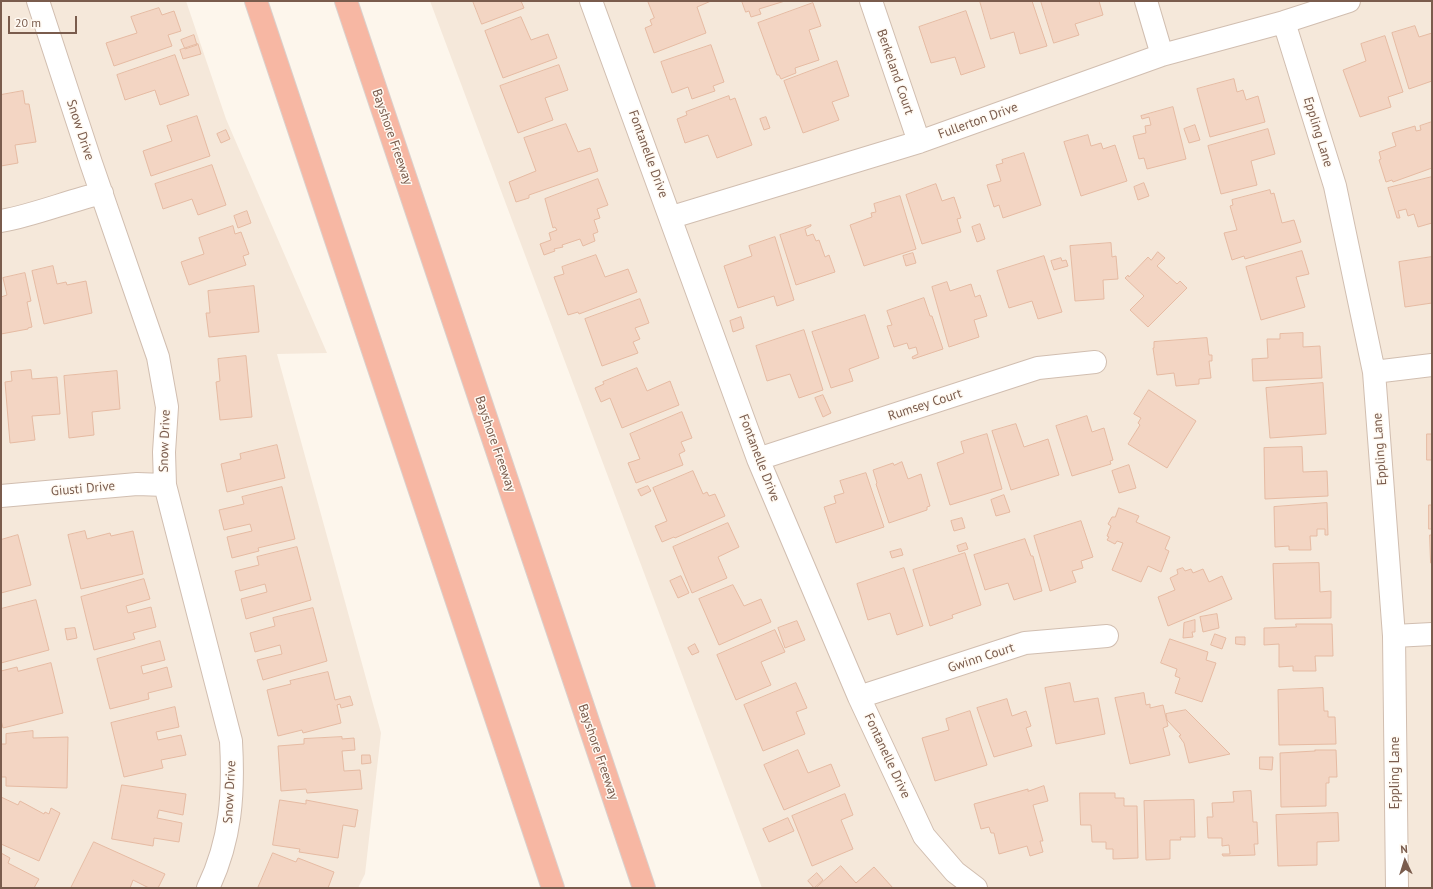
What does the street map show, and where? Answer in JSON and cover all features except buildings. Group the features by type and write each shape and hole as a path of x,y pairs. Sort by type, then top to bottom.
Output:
{"highway":[{"path":"256,1 553,888"},
{"name":"Bayshore Freeway","path":"346,1 644,888"}],"street":[{"name":"Snow Drive","path":"38,1 158,357 167,407 164,452 164,485 231,741 234,781 228,830 217,868 208,888"},
{"name":"Fontanelle Drive","path":"591,1 672,218 758,459 859,697 924,836 955,872 976,888"},
{"name":"Berkeland Court","path":"871,1 919,142"},
{"path":"1146,1 1162,55"},
{"name":"Fullerton Drive","path":"672,218 919,142 1162,55 1284,22 1348,1"},
{"name":"Eppling Lane","path":"1284,22 1335,186 1374,372 1394,636 1398,888"},
{"path":"1,221 22,217 72,200 102,193"},
{"name":"Rumsey Court","path":"758,459 1038,368 1095,362"},
{"path":"1374,372 1432,365"},
{"name":"Giusti Drive","path":"1,496 137,484 164,485"},
{"path":"1394,636 1432,634"},
{"name":"Gwinn Court","path":"859,697 1025,643 1107,636"}],"shaded area":[{"path":"1,1 186,1 226,119 327,353 277,354 381,733 365,874 358,888 1,888"},
{"path":"430,1 1432,1 1432,888 762,888"}]}
